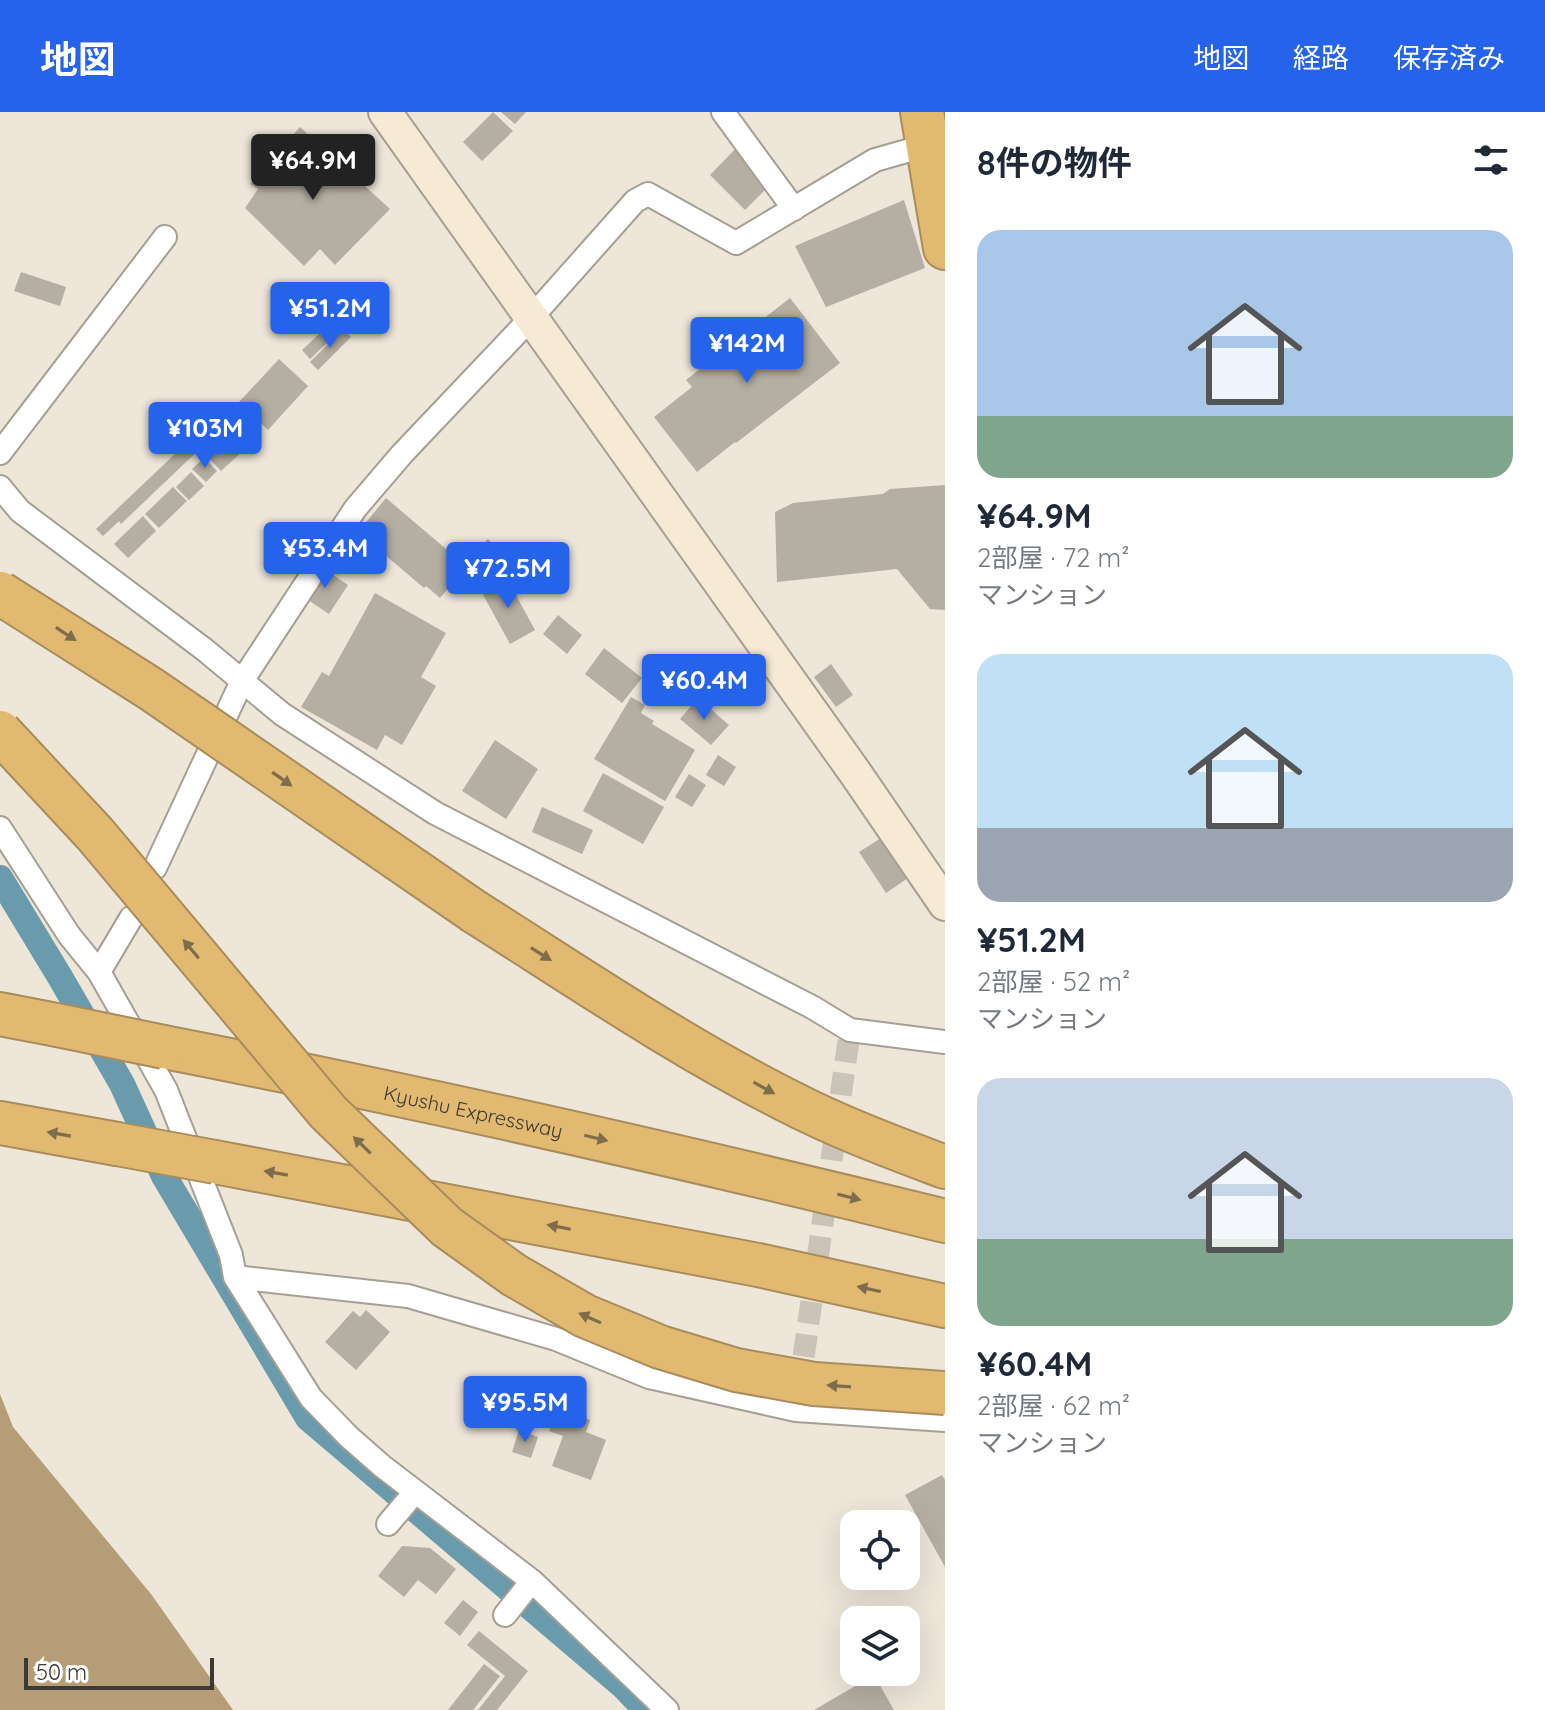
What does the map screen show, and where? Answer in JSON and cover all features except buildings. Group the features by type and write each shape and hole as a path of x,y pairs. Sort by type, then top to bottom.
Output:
{"highway":[{"path":"925,129 945,248"},
{"path":"0,593 151,689 475,912 694,1049 788,1102 945,1167"},
{"path":"0,732 95,834 328,1112 447,1227 514,1275 585,1316 660,1347 736,1370 814,1384 945,1393"},
{"name":"Kyushu Expressway","path":"0,1014 351,1083 707,1163 945,1221"},
{"path":"0,1123 758,1265 945,1306"}],"street":[{"path":"385,112 945,904"},
{"path":"723,112 794,209"},
{"path":"155,868 242,681 355,509 635,201 648,194 736,243 925,129"},
{"path":"0,453 165,237"},
{"path":"0,487 10,511 205,650 282,714 435,813 812,1007 850,1030 945,1042"},
{"path":"0,828 69,935 99,972 166,1090 231,1255 235,1277 311,1398 349,1437 415,1492 532,1581 667,1710"},
{"path":"99,972 131,918"},
{"path":"235,1277 408,1296 556,1339 649,1377 796,1410 945,1420"},
{"path":"388,1524 415,1492"},
{"path":"505,1615 532,1581"}],"shaded area":[{"path":"0,1394 13,1427 151,1594 233,1710 0,1710"}],"waterway":[{"path":"0,878 122,1084 164,1176 308,1418 623,1686 646,1710"}],"tunnel":[{"path":"799,1389 850,1030"}]}
